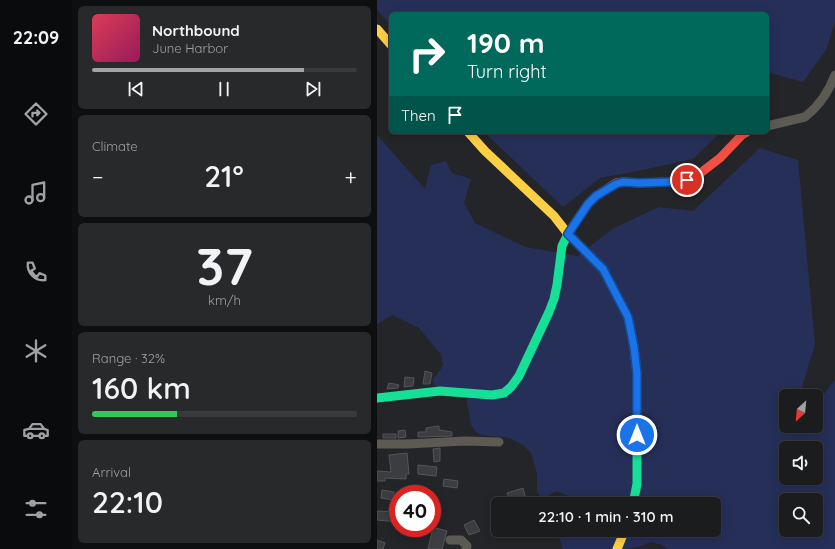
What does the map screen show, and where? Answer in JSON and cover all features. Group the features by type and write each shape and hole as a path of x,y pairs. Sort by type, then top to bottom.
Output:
{"street":[{"path":"377,29 389,43"},
{"path":"769,126 805,117 827,92 835,75"},
{"path":"470,134 485,151 553,216 568,234 603,269 628,317 634,347 637,374 637,484 634,497"},
{"path":"377,398 440,391 492,395 503,393 511,387 519,376 549,312 557,285 562,246 568,234 588,204 596,196 610,187 623,182 668,182 694,178 720,158 744,134"},
{"path":"377,444 465,441 499,442"},
{"path":"617,549 622,537"},
{"path":"450,540 461,540 467,546 466,549"}],"shaded area":[{"path":"377,0 835,0 835,22 826,50 803,82 769,73 769,12 389,12 389,24 377,10"},
{"path":"486,134 719,134 693,159 600,178 563,207"},
{"path":"377,135 425,189 431,165 446,161 452,173 471,179 464,203 475,223 525,247 578,256 612,229 659,207 693,211 760,148 798,160 815,344 802,389 779,389 779,433 823,433 823,395 835,380 835,549 668,549 662,545 651,542 638,547 624,549 563,549 559,537 721,537 721,497 568,497 555,492 547,497 541,497 537,492 537,474 531,453 523,445 510,438 481,435 476,432 471,425 466,396 434,385 433,379 443,365 441,355 419,328 392,315 377,324"}],"building":[{"path":"425,371 432,373 430,384 423,384"},
{"path":"405,377 414,378 413,386 404,387"},
{"path":"389,383 399,385 398,388 387,389"},
{"path":"439,426 439,430 452,432 452,436 418,437 418,432 426,432 426,428"},
{"path":"405,430 406,437 398,438 398,431"},
{"path":"383,434 396,434 396,438 383,438"},
{"path":"440,448 440,461 434,462 433,449"},
{"path":"407,453 409,474 406,474 406,479 385,478 385,481 377,481 377,471 391,472 389,455"},
{"path":"418,465 437,467 436,476 418,474"},
{"path":"444,479 458,481 457,488 443,486"},
{"path":"523,488 525,497 508,497 507,493"},
{"path":"382,490 389,491 389,499 381,498"},
{"path":"377,511 389,512 389,521 377,520"},
{"path":"474,520 480,531 469,535 464,525"},
{"path":"441,529 447,531 442,549 428,549 431,537 441,537"},
{"path":"377,540 385,543 383,549 377,549"}],"traffic: fast":[{"path":"377,398 440,391 492,395 504,393 511,387 519,376 549,312 557,285 562,246 575,223"},
{"path":"615,292 628,317 634,347 637,374 637,484 634,497"}],"traffic: slow":[{"path":"377,29 389,43"},
{"path":"470,134 485,151 554,216 568,234 603,269 615,292"},
{"path":"617,549 622,537"}],"traffic: jam":[{"path":"575,223 588,204 596,196 616,183 668,182 694,178 720,158 744,134"}],"route":[{"path":"637,435 637,374 634,347 628,317 603,269 568,234 588,204 596,196 616,184 623,182 640,183 687,180"}]}
